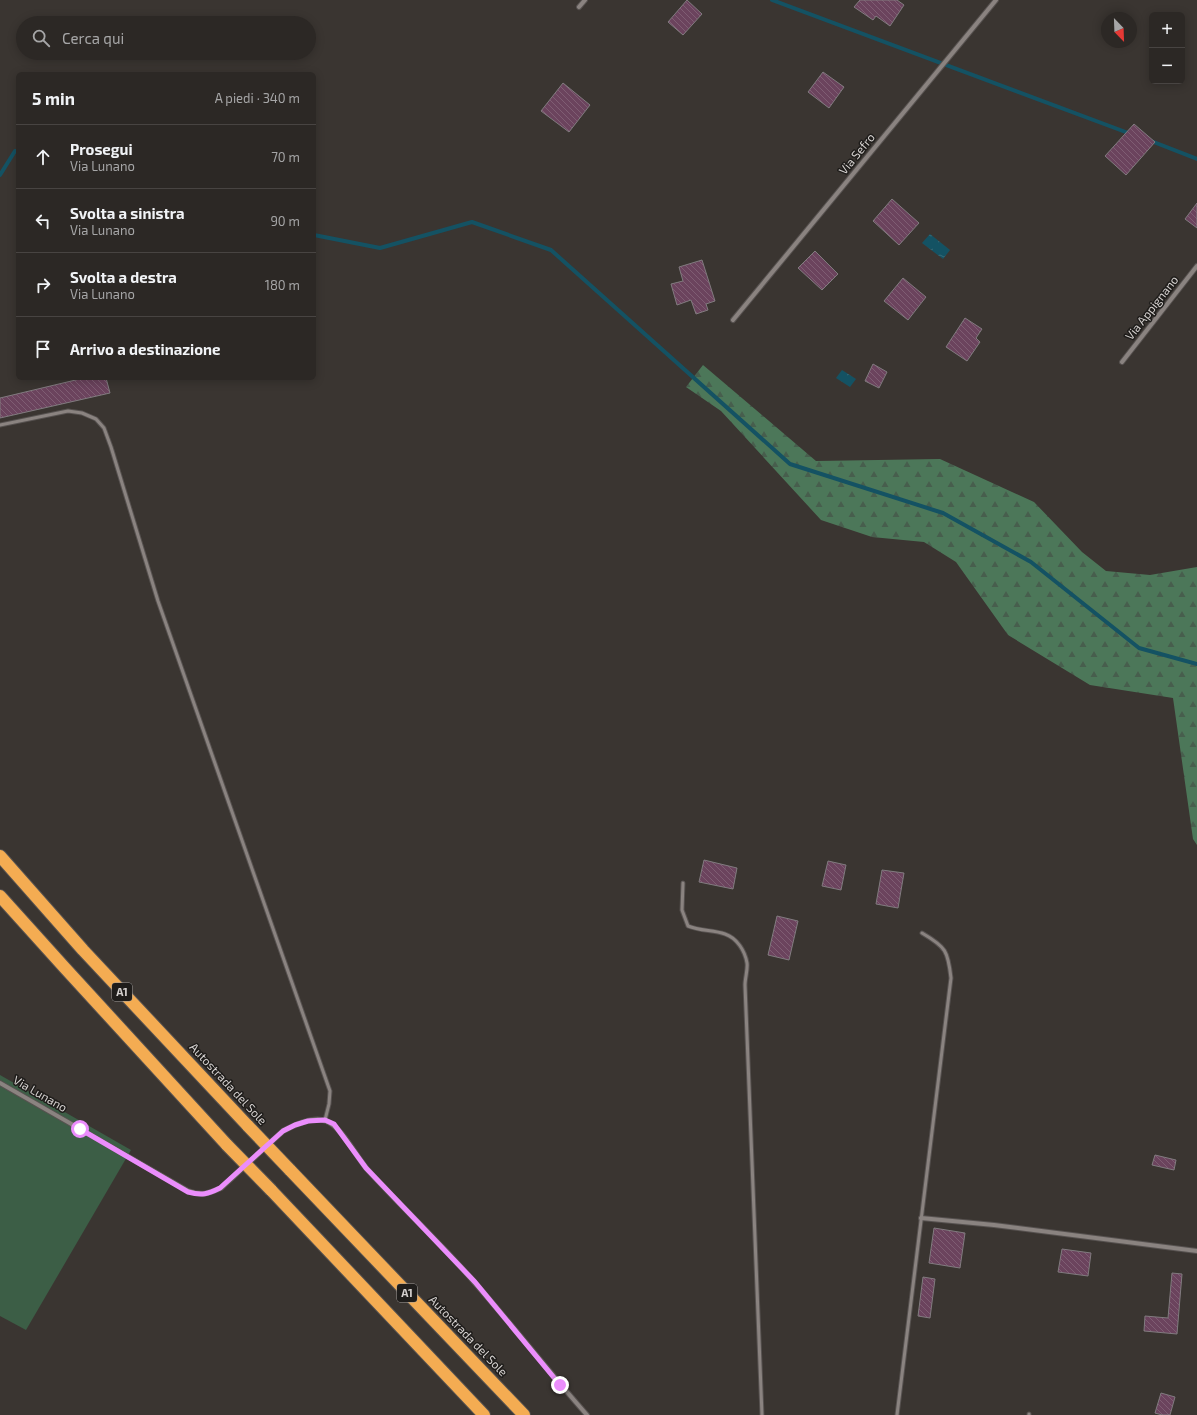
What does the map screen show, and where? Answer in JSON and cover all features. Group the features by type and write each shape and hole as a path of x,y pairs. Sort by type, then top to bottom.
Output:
{"highway":[{"name":"Autostrada del Sole","path":"0,856 83,950 248,1126 524,1415"},
{"name":"A1","path":"0,896 227,1145 484,1415"}],"street":[{"path":"579,7 585,0"},
{"name":"Via Sefro","path":"733,320 996,0"},
{"name":"Via Appignano","path":"1122,362 1197,266"},
{"name":"Via Lunano","path":"0,1083 188,1192 198,1195 209,1193 220,1188 283,1131 308,1121 325,1120"},
{"path":"325,1120 334,1124 366,1168 475,1282 560,1385 587,1415"},
{"path":"921,1218 994,1225 1197,1251"}],"lane":[{"path":"0,425 68,411 89,415 96,419 104,428 158,601 330,1091 329,1104 325,1120"},
{"path":"684,883 682,910 688,926 697,930 725,934 734,938 740,946 747,963 744,985 762,1415"},
{"path":"897,1415 951,978 949,961 942,946 922,932"}],"green space":[{"path":"703,365 816,461 940,459 1034,502 1082,552 1106,571 1150,575 1197,567 1197,845 1193,839 1173,698 1090,685 1008,635 956,562 924,542 872,537 821,520 721,411 686,387"},
{"path":"0,1075 131,1150 26,1330 0,1316"}],"water":[{"path":"930,234 950,250 943,259 922,243"},
{"path":"842,370 856,379 850,387 836,378"}],"building":[{"path":"687,0 702,14 683,35 668,22"},
{"path":"860,0 897,0 904,5 890,26 876,16 873,20 854,7"},
{"path":"823,72 844,87 829,108 808,92"},
{"path":"563,83 590,105 569,132 541,111"},
{"path":"1134,124 1155,142 1126,175 1105,156"},
{"path":"892,199 919,223 899,245 873,221"},
{"path":"1197,203 1197,228 1185,219"},
{"path":"815,251 838,274 822,290 798,268"},
{"path":"702,260 715,301 706,304 708,310 696,314 691,300 677,305 671,284 683,281 679,267"},
{"path":"903,278 926,297 908,320 884,301"},
{"path":"965,318 982,329 976,338 980,342 967,361 946,347"},
{"path":"873,364 887,372 879,388 865,381"},
{"path":"76,380 107,380 110,393 0,418 0,398"},
{"path":"704,860 737,868 733,889 699,882"},
{"path":"828,861 846,865 841,890 822,886"},
{"path":"882,870 904,873 898,908 876,904"},
{"path":"777,916 798,921 789,960 768,955"},
{"path":"1155,1155 1176,1160 1174,1170 1152,1165"},
{"path":"934,1228 965,1233 960,1268 929,1263"},
{"path":"1062,1249 1091,1253 1088,1276 1058,1272"},
{"path":"1172,1273 1182,1274 1177,1334 1144,1331 1145,1316 1168,1318"},
{"path":"923,1277 935,1279 930,1318 918,1316"},
{"path":"1161,1393 1175,1397 1170,1415 1155,1413"}],"waterway":[{"path":"772,0 1131,134"},
{"path":"1151,141 1197,159"},
{"path":"0,175 16,151"},
{"path":"316,235 380,248 472,222 551,250 790,464 943,513 1031,562 1139,648 1197,664"}],"route":[{"path":"80,1129 188,1192 198,1195 209,1193 220,1188 283,1131 308,1121 325,1120 334,1124 366,1168 475,1282 560,1385"}]}
